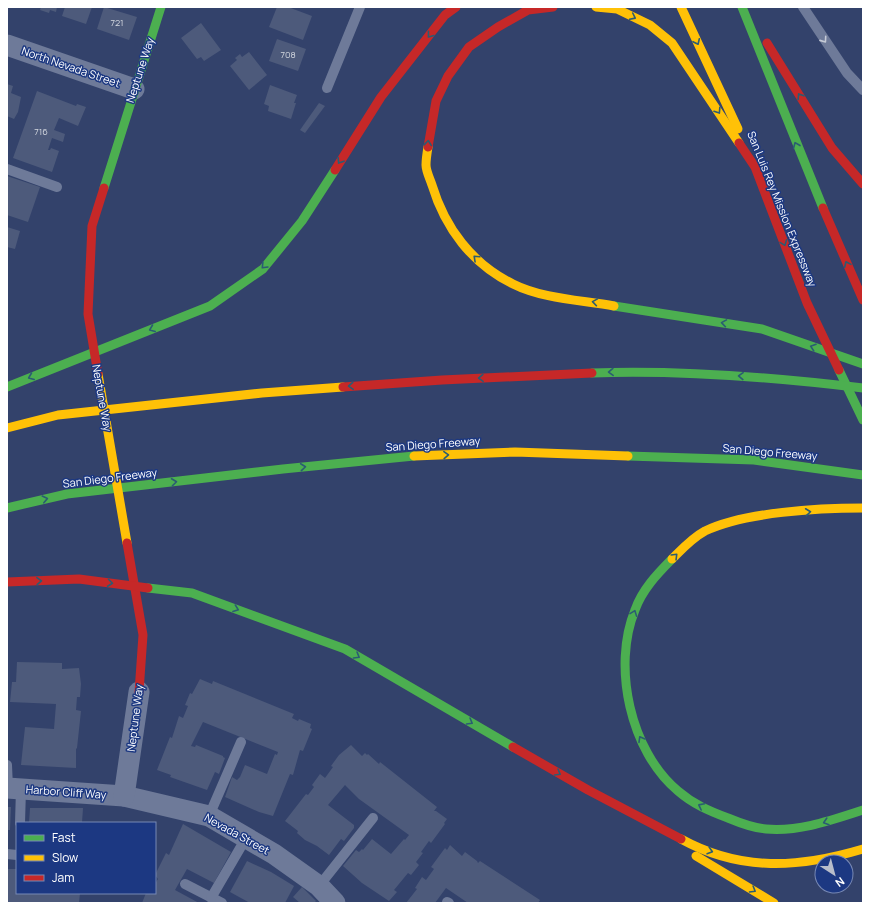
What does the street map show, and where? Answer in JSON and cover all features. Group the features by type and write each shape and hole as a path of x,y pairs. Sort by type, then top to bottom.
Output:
{"main road":[{"name":"Neptune Way","path":"139,692 143,635 88,314 92,226 161,7"},
{"path":"7,387 210,306 263,269 302,221 381,97 445,15 456,7"},
{"path":"552,7 528,10 498,27 469,47 448,76 436,101 429,134 426,166 435,196 448,226 465,247 486,267 513,284 546,294 762,329 863,364"},
{"path":"596,7 617,9 650,25 672,42 755,167"},
{"name":"San Luis Rey Mission Expressway","path":"680,7 755,167 806,303 863,420"},
{"path":"743,7 832,148 863,184"},
{"path":"743,7 808,173 863,300"},
{"path":"7,428 66,414 262,393 435,380 626,372 780,378 863,388"},
{"name":"San Diego Freeway","path":"7,508 68,494 419,456 515,452 746,460 837,470 863,475"},
{"path":"863,508 846,508 738,520 705,531 680,551 648,585 634,612 626,640 625,671 629,709 638,734 661,772 676,789 698,806 732,820 765,829 808,828 863,810"},
{"path":"7,582 79,579 192,593 345,649 588,790 774,903"},
{"path":"588,790 695,847 744,862 795,864 863,849"}],"street":[{"name":"North Nevada Street","path":"7,45 134,89"},
{"name":"Neptune Way","path":"124,796 139,692"},
{"name":"Harbor Cliff Way","path":"12,788 124,796"},
{"name":"Nevada Street","path":"124,796 209,816 274,854 319,886 334,903"}],"lane":[{"path":"327,88 360,7"},
{"path":"803,7 847,73 863,90"},
{"path":"7,169 57,187"},
{"path":"209,816 241,742"},
{"path":"7,765 20,822"},
{"path":"319,886 372,818"},
{"path":"211,898 246,838"},
{"path":"185,884 222,903"}],"building":[{"path":"41,7 57,7 56,12 50,10 49,13 40,10"},
{"path":"65,7 92,7 86,24 62,16"},
{"path":"104,7 137,17 129,40 97,29"},
{"path":"277,7 288,7 312,16 303,40 269,27"},
{"path":"201,23 221,50 204,61 201,57 197,59 181,38"},
{"path":"277,39 306,49 298,71 269,61"},
{"path":"249,52 267,75 249,90 230,66 237,60 235,58 240,54 242,57"},
{"path":"7,84 13,86 11,93 21,97 18,112 14,119 7,116"},
{"path":"270,85 297,95 291,119 268,111 269,106 264,104"},
{"path":"37,91 76,106 77,104 86,107 78,126 59,118 54,130 65,134 63,142 52,138 48,150 51,148 59,151 52,172 13,158"},
{"path":"319,103 325,106 305,133 300,130"},
{"path":"7,176 40,187 28,222 7,215"},
{"path":"7,227 20,231 15,249 7,247"},
{"path":"17,662 62,663 62,669 79,668 81,684 80,697 77,697 76,710 81,711 76,749 76,768 21,765 25,727 54,729 56,704 10,702 12,682 16,682"},
{"path":"200,679 212,684 213,681 294,714 292,718 298,721 299,719 311,724 310,728 312,729 303,751 300,750 293,775 290,774 273,816 259,812 225,797 232,777 237,780 240,777 245,765 267,774 275,754 277,755 278,752 203,722 191,746 195,747 196,745 225,758 219,774 215,772 207,790 170,777 171,775 157,770 170,737 172,738 179,716 183,718 188,706 185,705 190,693 192,694"},
{"path":"351,745 362,756 365,753 367,755 368,754 379,764 380,762 437,807 434,811 447,819 431,843 429,841 421,852 423,853 416,862 419,865 411,875 408,873 394,890 397,892 389,901 362,883 343,866 356,850 359,852 362,849 363,850 372,839 391,854 409,835 359,799 345,785 328,805 354,825 354,828 344,841 341,839 329,855 317,846 305,840 297,833 298,831 285,821 306,794 308,795 314,787 312,785 320,774 325,778 339,755"},
{"path":"7,807 11,807 10,830 7,830"},
{"path":"30,808 83,808 82,822 29,822"},
{"path":"183,824 231,852 214,883 187,869 175,890 199,903 142,903 146,894 156,894 156,882 158,879 156,873 166,853 169,855"},
{"path":"450,845 462,856 465,852 478,863 480,861 540,900 538,903 468,903 446,888 435,903 406,903 417,889 415,888 422,877 426,880 434,869 431,867 445,848 447,850"},
{"path":"247,861 271,872 294,886 285,903 250,903 230,892"},
{"path":"7,869 16,869 16,894 80,894 79,903 7,903"},
{"path":"302,887 316,901 314,903 300,903 293,897"}],"traffic: fast":[{"path":"104,188 161,7"},
{"path":"742,7 823,208"},
{"path":"7,387 210,306 263,269 302,221 335,170"},
{"path":"614,306 762,329 863,364"},
{"path":"839,370 863,420"},
{"path":"592,373 626,372 728,375 863,388"},
{"path":"7,508 67,494 283,469 414,456"},
{"path":"628,456 754,460 863,475"},
{"path":"672,559 650,583 638,603 628,632 625,656 626,681 630,706 637,731 648,754 661,774 689,800 714,813 761,828 791,829 803,827 863,810"},
{"path":"148,588 192,593 345,649 513,747"}],"traffic: slow":[{"path":"596,7 617,9 650,25 672,43 739,143"},
{"path":"681,7 738,129"},
{"path":"428,147 426,160 427,170 444,216 462,243 485,266 498,276 513,284 537,293 614,306"},
{"path":"98,374 127,543"},
{"path":"7,428 58,415 262,393 343,387"},
{"path":"414,456 515,452 628,456"},
{"path":"672,559 691,540 705,531 740,519 804,510 863,508"},
{"path":"681,839 703,850 726,857 748,862 770,864 816,860 863,849"},
{"path":"696,856 774,903"}],"traffic: jam":[{"path":"335,170 381,97 445,15 456,7"},
{"path":"428,147 436,101 448,76 469,47 498,27 528,10 553,7"},
{"path":"767,43 832,148 863,184"},
{"path":"739,143 755,167 807,303 839,370"},
{"path":"98,374 88,314 92,226 104,188"},
{"path":"823,208 863,300"},
{"path":"343,387 442,380 592,373"},
{"path":"127,543 143,635 139,692"},
{"path":"7,582 79,579 148,588"},
{"path":"513,747 588,790 681,839"}]}
